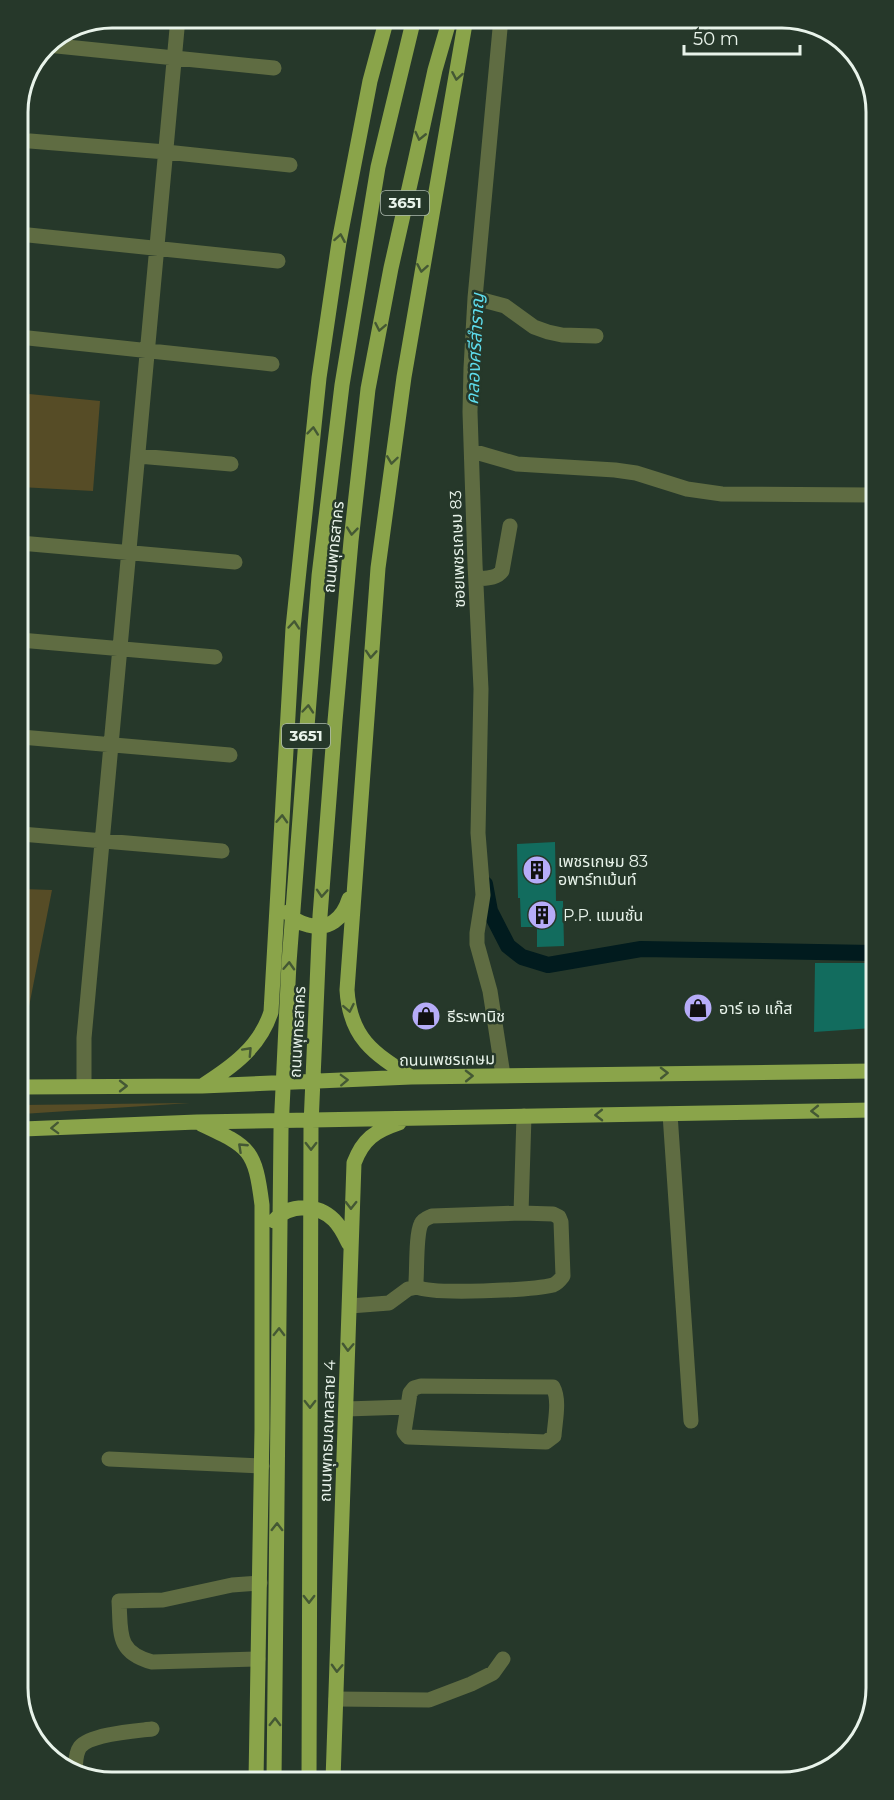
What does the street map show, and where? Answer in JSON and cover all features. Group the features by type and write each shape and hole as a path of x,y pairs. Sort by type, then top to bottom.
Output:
{"main road":[{"path":"202,1086 229,1069 244,1055 266,1027 271,1012 293,628 319,378 339,242 370,81 384,29"},
{"name":"ถนนพุทธสาคร","path":"274,1771 283,1088 290,951 319,576 342,385 378,167 411,29"},
{"name":"ถนนพุทธสาคร","path":"312,1088 320,916 335,721 351,541 368,389 400,225 435,70 447,29"},
{"path":"411,1077 384,1060 355,1029 348,1010 346,990 378,568 404,377 464,29"},
{"path":"279,878 285,906 290,916 299,923 315,927 326,926 336,921 347,905 353,887"},
{"name":"ถนนเพชรเกษม","path":"29,1087 202,1086 411,1077 866,1071"},
{"name":"ถนนพุทธมณฑลสาย 4","path":"309,1771 310,1125 312,1088"},
{"path":"29,1129 197,1122 866,1110"},
{"name":"ถนนพุทธมณฑลสาย 4","path":"333,1771 354,1163 358,1150 369,1137 384,1128 414,1119"},
{"path":"197,1122 242,1144 255,1164 262,1205 262,1466 256,1771"},
{"path":"263,1242 268,1229 278,1217 302,1207 316,1209 332,1218 341,1228 350,1246"}],"street":[{"path":"84,1086 84,1038 113,744 177,29"},
{"name":"ซอยเพชรเกษม 83","path":"500,29 475,298 471,368 481,689 478,833 483,895 477,944 490,991 503,1076"},
{"path":"61,46 274,68"},
{"path":"30,141 290,165"},
{"path":"29,235 278,261"},
{"path":"475,298 505,306 534,327 548,332 562,335 596,336"},
{"path":"29,338 272,364"},
{"path":"472,451 497,460 526,466 636,473 687,489 722,494 866,495"},
{"path":"138,456 231,464"},
{"path":"476,579 493,578 502,570 510,526"},
{"path":"29,544 235,562"},
{"path":"29,641 215,657"},
{"path":"29,738 230,755"},
{"path":"29,835 222,851"},
{"path":"670,1114 691,1421"},
{"path":"521,1213 524,1116"},
{"path":"350,1306 389,1303 408,1289 417,1287 427,1290 472,1291 539,1287 559,1282 563,1276 559,1217 554,1214 521,1213 425,1218 419,1233 417,1287"},
{"path":"421,1386 549,1386 555,1391 554,1436 546,1442 408,1437 404,1432 407,1407 410,1393 414,1388 421,1386"},
{"path":"346,1409 407,1407"},
{"path":"109,1459 262,1466"},
{"path":"258,1659 152,1662 137,1658 127,1650 121,1634 119,1601 163,1600 232,1585 260,1583"},
{"path":"336,1699 429,1700 493,1673 503,1659"},
{"path":"75,1763 76,1755 81,1746 93,1739 153,1729"}],"shaded area":[{"path":"29,394 100,401 93,491 29,487"},
{"path":"29,889 52,890 29,1007"},
{"path":"190,1103 29,1114 29,1105"}],"building":[{"path":"555,842 556,901 563,901 564,946 537,947 537,927 521,927 517,844"},
{"path":"815,963 866,963 866,1028 814,1032"}],"waterway":[{"path":"485,884 490,911 508,946 522,957 548,965 641,949 866,953"}],"place":[{"name":"เพชรเกษม 83 อพาร์ทเม้นท์","path":"537,870"},
{"name":"P.P. แมนชั่น","path":"542,915"},
{"name":"อาร์ เอ แก๊ส","path":"698,1008"},
{"name":"ธีระพานิช","path":"426,1016"}],"water label":[{"name":"คลองศรีสำราญ","path":"475,349"}]}
